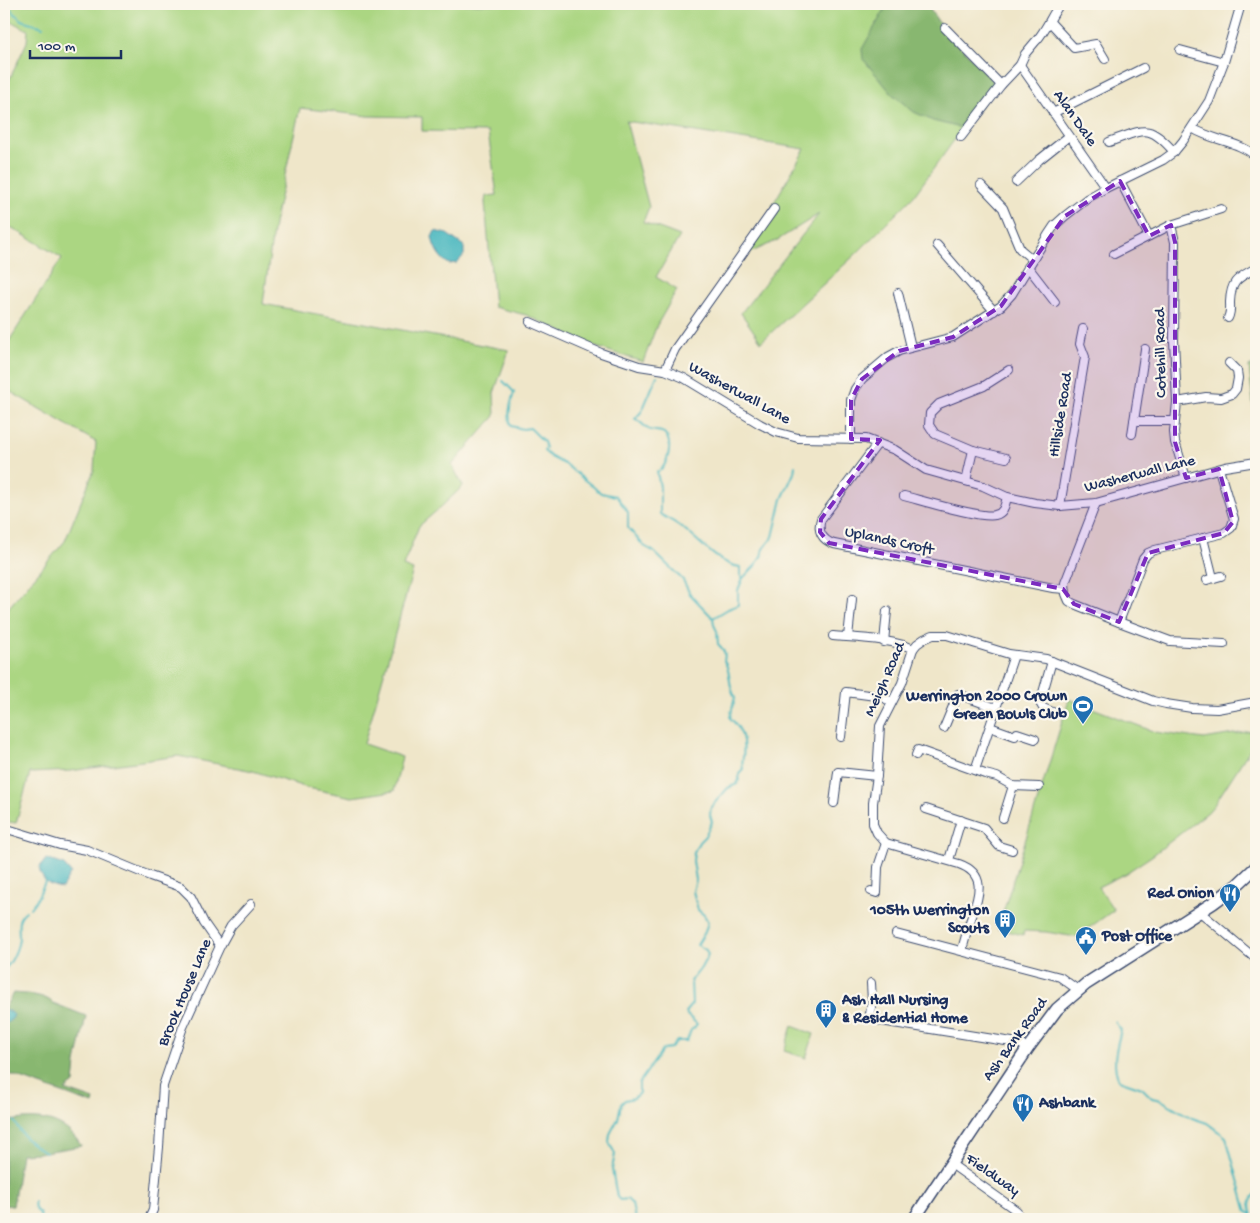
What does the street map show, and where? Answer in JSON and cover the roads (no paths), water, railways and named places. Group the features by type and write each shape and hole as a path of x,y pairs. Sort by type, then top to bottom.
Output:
{"highway":[{"name":"Ash Bank Road","path":"914,1219 1044,1024 1057,1009 1078,990 1200,912 1236,886 1256,867"}],"street":[{"path":"961,137 1001,85 1020,65 1025,54 1047,28 1051,17 1060,4"},
{"path":"851,439 850,405 852,394 866,374 888,357 911,347 953,337 994,311 1012,294 1054,226 1080,204 1106,188 1163,160 1174,152 1210,101 1241,4"},
{"path":"1050,22 1074,48 1096,44 1105,59"},
{"path":"945,28 954,32 1001,85"},
{"path":"1180,50 1224,62"},
{"name":"Alan Dale","path":"1020,65 1106,188"},
{"path":"1053,114 1143,68"},
{"path":"1192,128 1210,138 1239,146 1256,156"},
{"path":"1109,142 1137,132 1149,131 1161,137 1174,152"},
{"path":"1017,178 1068,136"},
{"path":"1120,181 1149,236"},
{"path":"983,190 1003,208 1020,249 1032,259"},
{"path":"665,370 675,349 774,209"},
{"path":"1114,254 1171,225 1221,209"},
{"name":"Cotehill Road","path":"1171,225 1175,242 1174,340 1177,402 1175,442 1186,478"},
{"path":"937,245 994,311"},
{"path":"1028,267 1055,302"},
{"path":"1230,315 1232,285 1237,279 1256,268"},
{"path":"898,293 911,347"},
{"name":"Washerwall Lane","path":"530,322 600,353 639,366 665,370 684,378 760,424 783,435 798,438 866,439 895,450 926,470 983,486 1007,497 1035,504 1060,506 1096,503 1220,469 1256,462"},
{"name":"Hillside Road","path":"1060,506 1085,357 1080,344 1083,329"},
{"path":"1132,434 1145,349"},
{"path":"1177,402 1206,397 1222,398 1229,396 1236,389 1238,381 1234,365"},
{"path":"1006,458 973,450 935,434 929,425 930,413 938,404 984,386 1009,370"},
{"path":"1134,421 1175,421"},
{"name":"Uplands Croft","path":"878,443 823,516 820,529 826,540 834,544 922,563 1065,589"},
{"path":"966,481 973,450"},
{"path":"1119,622 1145,556 1154,550 1227,532 1231,528 1233,514 1220,469"},
{"path":"904,496 990,516 997,515 1002,511 1007,497"},
{"path":"1096,503 1066,580 1067,598 1074,604 1170,641 1224,644"},
{"path":"1203,538 1214,578"},
{"path":"848,638 852,599"},
{"path":"884,642 887,611"},
{"name":"Meigh Road","path":"886,843 877,833 872,818 880,726 902,683 913,649 924,639 933,635 942,634 1014,655 1052,661 1153,701 1166,704 1217,709 1256,702"},
{"path":"833,636 884,642 908,646 913,649"},
{"path":"975,770 1014,655"},
{"path":"1052,661 1040,702 1043,708 1055,713"},
{"path":"842,737 846,692 883,697 891,702"},
{"path":"944,728 958,694 996,708"},
{"path":"990,727 1015,736 1018,733 1035,739"},
{"path":"916,755 918,750 997,777 1013,786 1039,787"},
{"path":"834,804 838,772 877,776"},
{"path":"1003,818 1013,786"},
{"path":"926,809 984,828 999,846 1012,850"},
{"path":"949,860 961,820"},
{"path":"4,828 60,845 87,850 181,887 191,897 204,923 220,946"},
{"path":"871,891 877,893 878,867 886,843 964,865 971,870 979,885 978,896 962,950"},
{"name":"Brook House Lane","path":"149,1219 153,1210 163,1086 183,1026 220,946 231,926 251,904"},
{"path":"1200,912 1256,959"},
{"path":"896,934 1060,977 1078,990"},
{"path":"871,983 872,1001 870,1014 881,1021 1018,1043 1028,1048"},
{"name":"Fieldway","path":"951,1164 1017,1210"}],"water":[{"path":"435,231 447,234 464,246 464,255 457,263 449,264 440,256 432,237"},
{"path":"46,859 64,865 71,873 62,888 49,884 42,876 39,868"},
{"path":"4,1010 10,1011 14,1015 4,1025"}],"waterway":[{"path":"6,4 21,20 35,24"},
{"path":"37,25 43,27"},
{"path":"657,376 642,411 635,419 648,429 664,433 669,442 667,460 657,472 660,487 660,514 681,527 724,562 740,567 740,575 743,578"},
{"path":"503,381 514,392 509,413 511,426 523,429 530,428 544,442 546,448 544,451 551,457 566,465 601,493 616,496 628,512 628,528 644,546 653,551 683,580 690,594 713,618"},
{"path":"713,618 738,605 738,590 743,578 755,566 761,557 763,549 773,537 782,499 794,473 795,466"},
{"path":"635,1219 632,1204 627,1199 620,1200 617,1197 612,1169 615,1154 609,1142 610,1134 618,1119 621,1104 625,1100 634,1098 639,1093 639,1083 663,1049 671,1048 677,1041 687,1041 691,1030 697,1024 687,1015 686,1011 692,1004 691,981 708,955 706,950 697,945 705,932 708,922 698,910 693,891 696,880 693,861 694,852 712,822 710,815 711,807 728,788 737,784 739,773 743,769 744,745 742,735 730,718 735,697 724,661 724,652 718,644 713,618"},
{"path":"30,908 37,899 45,882"},
{"path":"4,969 9,964 16,950 19,941 19,920 26,911"},
{"path":"1115,1022 1121,1030 1115,1061 1119,1080 1142,1088 1152,1098 1161,1100 1192,1118 1207,1123 1226,1137 1247,1212 1252,1214"},
{"path":"14,1121 27,1140 46,1152"},
{"path":"1251,1219 1250,1204 1256,1194"},
{"path":"34,1202 35,1209 40,1214 41,1219"}],"place":[{"name":"Werrington 2000 Crown Green Bowls Club","path":"1083,725"},
{"name":"Red Onion","path":"1230,913"},
{"name":"105th Werrington Scouts","path":"1005,939"},
{"name":"Post Office","path":"1086,956"},
{"name":"Ash Hall Nursing & Residential Home","path":"826,1029"},
{"name":"Ashbank","path":"1023,1123"}]}
